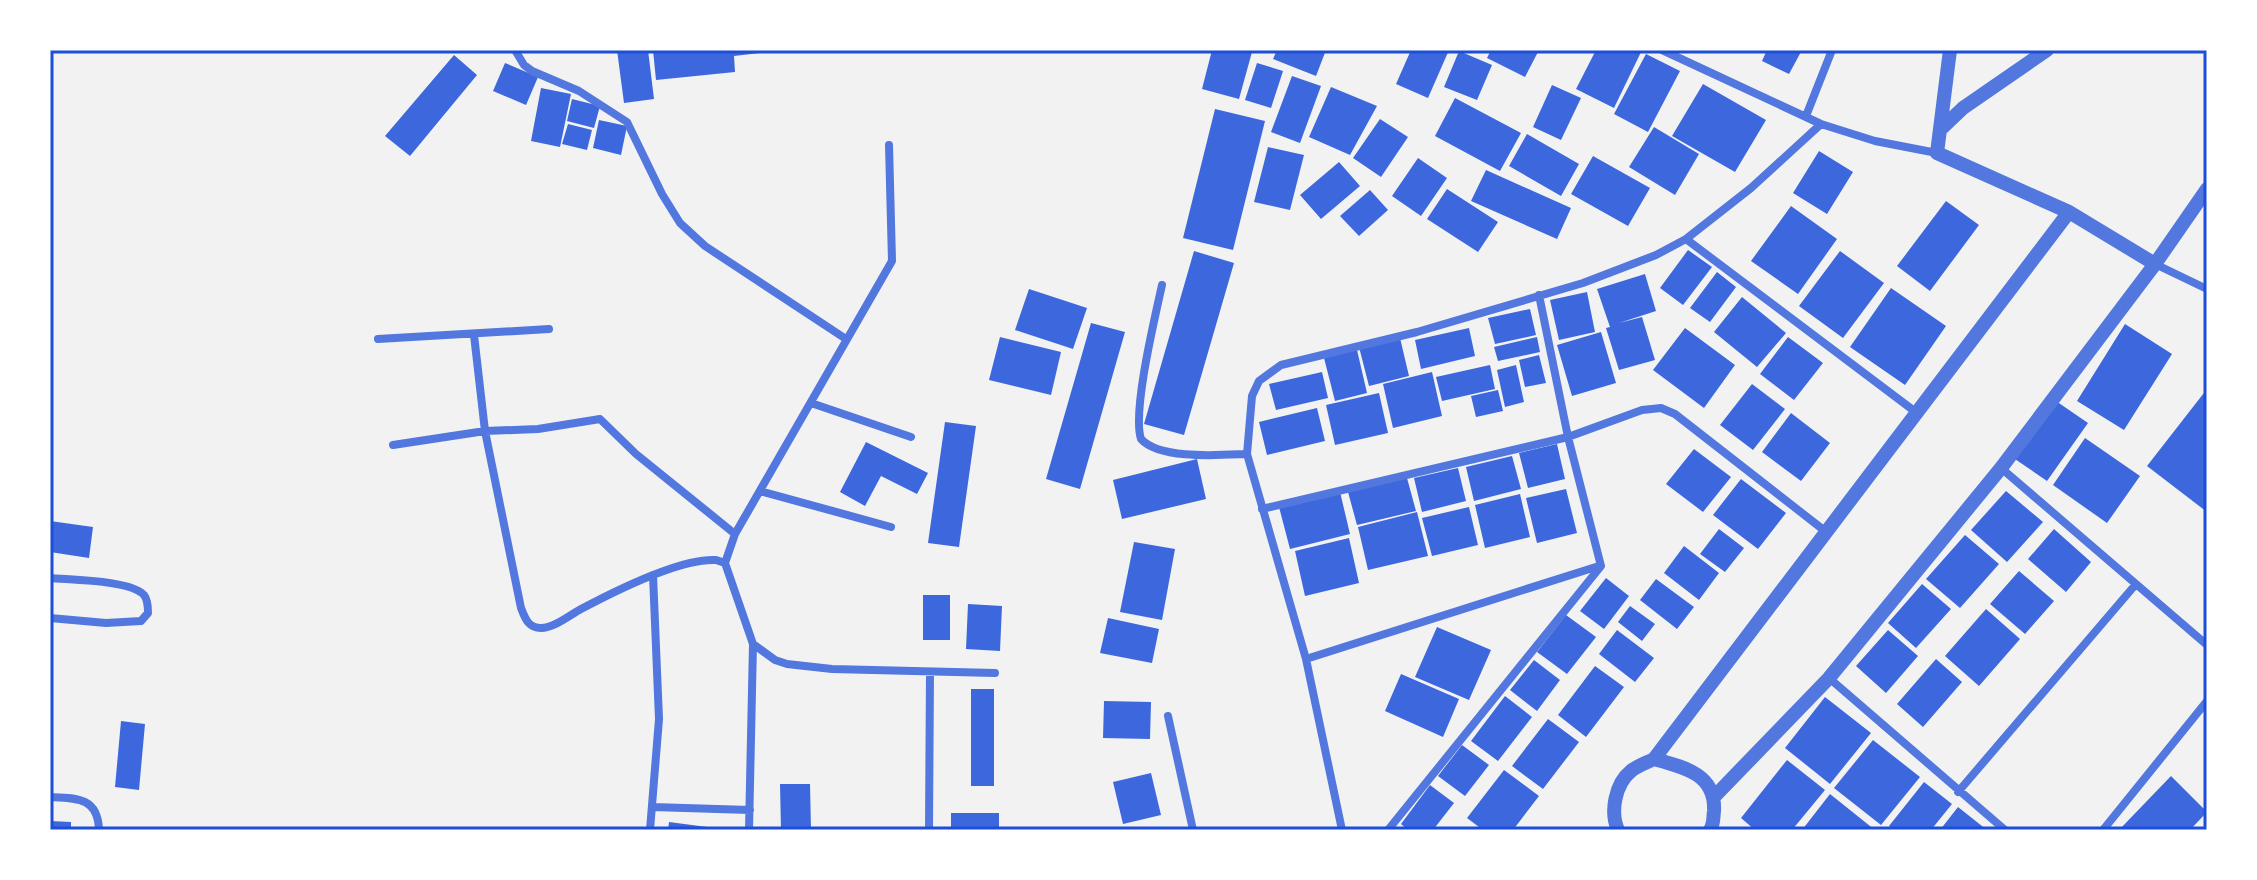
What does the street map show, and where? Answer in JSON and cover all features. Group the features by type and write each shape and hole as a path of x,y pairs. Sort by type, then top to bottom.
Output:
{"street":[{"path":"515,50 524,65 532,71 579,91 627,122 662,194 680,223 705,246 846,339"},
{"path":"1662,50 1821,124 1875,141 1937,153 2069,212 2155,264 2207,289"},
{"path":"1806,116 1832,50"},
{"path":"1937,153 1950,50"},
{"path":"1941,129 1963,108 2047,50"},
{"path":"1342,830 1306,659 1247,454 1252,396 1259,381 1281,365 1417,332 1625,269 1686,239 1751,188 1821,124"},
{"path":"749,830 753,644 725,563 735,534 892,261 889,145"},
{"path":"1714,797 1829,678 2001,468 2155,264 2207,189"},
{"path":"1615,829 1614,798 1629,773 1654,759 2069,212"},
{"path":"1686,239 1917,413"},
{"path":"1162,285 1138,423 1141,439 1154,448 1191,455 1247,454"},
{"path":"1539,295 1568,437 1601,566"},
{"path":"378,339 549,329"},
{"path":"474,335 485,431 521,608 527,623 538,628 548,627 616,590 653,575 710,559 725,563"},
{"path":"811,403 911,437"},
{"path":"1262,509 1568,437 1642,410 1668,411 1825,531"},
{"path":"393,445 485,431 538,429 600,419 636,454 735,534"},
{"path":"2001,468 2207,645"},
{"path":"760,491 891,527"},
{"path":"1306,659 1601,566"},
{"path":"1388,830 1601,566"},
{"path":"650,830 659,719 653,575"},
{"path":"50,578 122,585 144,595 148,603 148,613 141,621 106,623 50,618"},
{"path":"1958,792 2136,584"},
{"path":"753,644 787,664 832,669 995,673"},
{"path":"929,830 930,672"},
{"path":"1829,678 2005,830"},
{"path":"2103,830 2207,701"},
{"path":"1168,716 1193,830"},
{"path":"1654,759 1682,766 1703,779 1714,797 1714,828"},
{"path":"50,797 77,798 87,802 98,816 99,830"},
{"path":"652,807 750,810"}],"building":[{"path":"617,50 648,50 654,99 624,103"},
{"path":"653,50 769,52 734,56 735,72 656,80"},
{"path":"1212,50 1252,52 1239,99 1202,89"},
{"path":"1277,50 1326,50 1316,76 1273,59"},
{"path":"1411,50 1449,50 1428,98 1396,84"},
{"path":"1491,50 1539,50 1525,77 1487,58"},
{"path":"1596,50 1642,50 1614,108 1576,89"},
{"path":"1767,50 1802,50 1789,74 1762,61"},
{"path":"1459,51 1492,65 1477,100 1444,87"},
{"path":"1646,54 1680,71 1648,132 1614,114"},
{"path":"454,55 477,75 410,156 385,136"},
{"path":"505,63 538,77 526,105 493,91"},
{"path":"1257,63 1283,71 1271,108 1245,100"},
{"path":"1292,76 1321,86 1300,143 1271,132"},
{"path":"1703,84 1766,120 1735,172 1672,136"},
{"path":"1552,85 1581,98 1561,140 1533,127"},
{"path":"1331,87 1377,106 1350,155 1309,137"},
{"path":"541,88 571,94 560,147 531,141"},
{"path":"1455,98 1521,133 1500,171 1435,136"},
{"path":"572,99 600,106 594,128 567,121"},
{"path":"1215,109 1265,121 1233,250 1183,238"},
{"path":"1380,119 1408,137 1381,177 1353,158"},
{"path":"599,120 627,126 621,155 593,148"},
{"path":"568,124 592,130 587,150 562,144"},
{"path":"1654,127 1699,154 1675,195 1629,167"},
{"path":"1527,134 1579,164 1561,196 1509,166"},
{"path":"1268,147 1304,155 1290,210 1254,202"},
{"path":"1819,151 1853,172 1827,214 1793,193"},
{"path":"1593,156 1650,188 1628,226 1571,194"},
{"path":"1418,158 1447,178 1421,216 1392,196"},
{"path":"1339,162 1360,186 1321,219 1300,195"},
{"path":"1486,170 1571,208 1557,239 1471,201"},
{"path":"1447,189 1498,222 1478,252 1427,219"},
{"path":"1370,190 1388,210 1359,236 1340,216"},
{"path":"1946,201 1979,225 1930,291 1897,266"},
{"path":"1791,206 1837,239 1798,294 1751,261"},
{"path":"1688,250 1712,267 1683,305 1660,288"},
{"path":"1194,251 1234,263 1184,435 1144,424"},
{"path":"1840,251 1884,283 1843,338 1799,306"},
{"path":"1717,272 1736,287 1710,322 1690,308"},
{"path":"1645,274 1656,311 1619,323 1642,317 1655,360 1619,370 1606,328 1610,327 1597,289"},
{"path":"1891,288 1946,326 1905,385 1850,347"},
{"path":"1029,289 1087,308 1073,349 1015,330"},
{"path":"1587,292 1595,332 1559,340 1550,300"},
{"path":"1742,297 1786,333 1757,367 1714,332"},
{"path":"1530,309 1536,335 1495,344 1488,318"},
{"path":"1091,323 1125,332 1080,489 1046,479"},
{"path":"2125,324 2172,354 2124,430 2077,401"},
{"path":"1469,328 1475,356 1421,369 1415,340"},
{"path":"1685,328 1735,365 1704,408 1653,370"},
{"path":"1601,332 1616,383 1572,396 1557,345"},
{"path":"1000,337 1061,352 1051,395 989,380"},
{"path":"1537,337 1540,352 1498,361 1494,347"},
{"path":"1788,337 1823,363 1794,400 1760,374"},
{"path":"1400,338 1409,376 1369,386 1359,347"},
{"path":"1357,350 1367,393 1335,401 1324,358"},
{"path":"1539,355 1546,383 1525,387 1519,360"},
{"path":"1490,365 1495,389 1442,401 1436,377"},
{"path":"1516,365 1524,402 1505,407 1497,370"},
{"path":"1322,372 1328,398 1276,410 1269,384"},
{"path":"1432,372 1442,416 1393,428 1383,384"},
{"path":"1752,384 1785,409 1753,450 1720,425"},
{"path":"2207,389 2207,512 2147,466"},
{"path":"1498,390 1503,411 1476,417 1471,396"},
{"path":"1379,393 1388,433 1335,445 1326,405"},
{"path":"2053,399 2088,423 2047,481 2012,457"},
{"path":"1317,408 1325,441 1267,455 1259,422"},
{"path":"1791,413 1830,443 1801,481 1762,452"},
{"path":"945,422 976,426 959,547 928,543"},
{"path":"2085,438 2140,476 2107,523 2053,485"},
{"path":"866,442 928,473 917,494 881,476 865,506 840,492"},
{"path":"1557,444 1565,479 1528,488 1519,453"},
{"path":"1694,449 1731,477 1703,512 1666,484"},
{"path":"1512,456 1521,489 1474,501 1466,467"},
{"path":"1197,459 1206,499 1122,519 1113,480"},
{"path":"1458,468 1466,501 1422,512 1414,478"},
{"path":"1407,478 1416,511 1357,525 1348,492"},
{"path":"1741,479 1786,513 1758,549 1713,515"},
{"path":"1566,489 1577,533 1537,543 1526,498"},
{"path":"2006,491 2043,522 2007,562 1971,530"},
{"path":"1340,492 1350,534 1290,549 1279,507"},
{"path":"1520,494 1530,537 1485,548 1475,505"},
{"path":"1469,507 1478,545 1432,556 1422,518"},
{"path":"1417,512 1428,556 1368,570 1358,527"},
{"path":"50,521 93,527 89,558 50,552"},
{"path":"1719,529 1744,548 1725,572 1700,554"},
{"path":"2054,529 2091,562 2066,592 2028,559"},
{"path":"1965,535 1999,564 1960,608 1926,579"},
{"path":"1349,538 1359,583 1305,596 1295,551"},
{"path":"1134,542 1175,549 1162,620 1120,612"},
{"path":"1684,546 1719,573 1699,600 1664,573"},
{"path":"2019,571 2054,601 2025,634 1990,604"},
{"path":"1606,578 1629,596 1604,629 1580,611"},
{"path":"1656,579 1694,607 1677,629 1640,600"},
{"path":"1922,584 1951,609 1916,648 1888,623"},
{"path":"923,595 950,595 950,640 923,640"},
{"path":"968,604 1002,606 1000,651 966,649"},
{"path":"1630,606 1655,624 1642,641 1618,622"},
{"path":"1986,609 2020,639 1979,686 1945,656"},
{"path":"1566,615 1596,637 1567,674 1537,652"},
{"path":"1108,618 1159,629 1152,663 1100,653"},
{"path":"1437,627 1491,650 1469,700 1415,677"},
{"path":"1617,630 1654,658 1635,682 1599,654"},
{"path":"1888,630 1918,656 1886,693 1856,666"},
{"path":"1936,659 1962,682 1923,727 1897,704"},
{"path":"1534,660 1560,680 1537,711 1510,690"},
{"path":"1595,666 1624,687 1586,737 1558,715"},
{"path":"1401,674 1459,699 1443,737 1385,711"},
{"path":"971,689 994,689 994,786 971,786"},
{"path":"1505,696 1532,717 1498,761 1471,741"},
{"path":"1825,697 1871,733 1830,784 1785,748"},
{"path":"1104,701 1151,702 1150,739 1103,738"},
{"path":"1548,719 1579,742 1543,789 1512,766"},
{"path":"121,721 145,724 139,790 115,787"},
{"path":"1873,740 1920,777 1881,825 1834,788"},
{"path":"1462,745 1489,765 1465,796 1438,776"},
{"path":"1787,760 1825,790 1792,830 1755,830 1741,818"},
{"path":"1504,770 1539,796 1513,830 1483,830 1467,818"},
{"path":"1151,773 1161,815 1123,824 1113,782"},
{"path":"2171,776 2207,812 2190,830 2119,830"},
{"path":"1924,782 1952,804 1931,830 1893,830 1889,826"},
{"path":"780,784 810,784 811,830 781,830"},
{"path":"1430,785 1454,803 1433,830 1408,830 1401,824"},
{"path":"1830,794 1875,830 1802,830"},
{"path":"1958,807 1987,830 1940,830"},
{"path":"951,813 999,813 999,830 951,830"},
{"path":"50,821 71,822 71,830 50,830"},
{"path":"669,822 715,828 668,830"}]}
